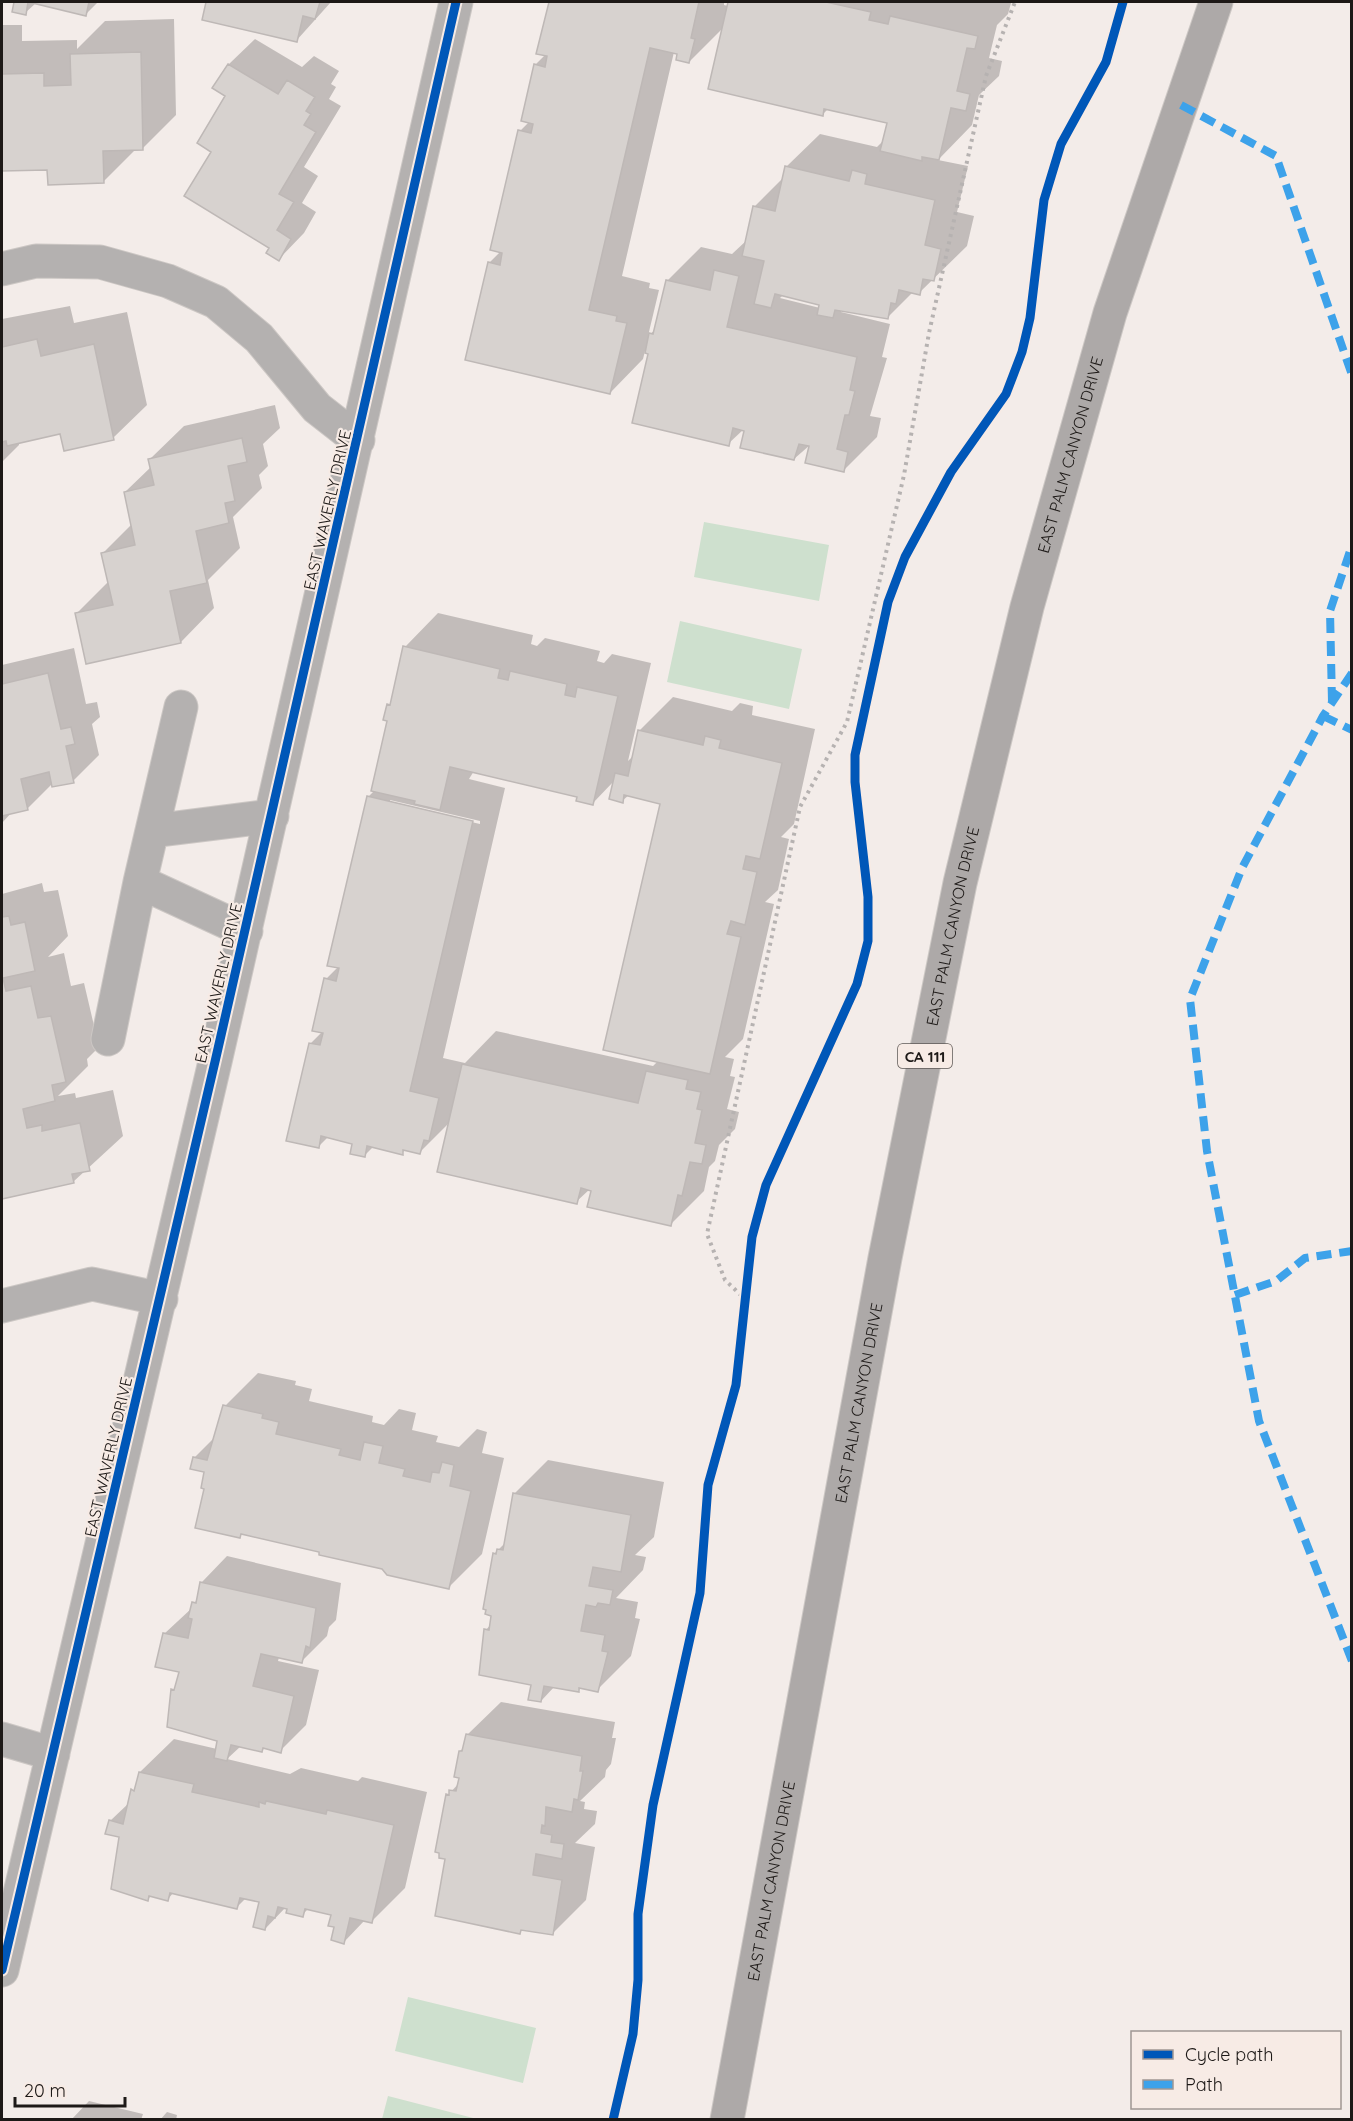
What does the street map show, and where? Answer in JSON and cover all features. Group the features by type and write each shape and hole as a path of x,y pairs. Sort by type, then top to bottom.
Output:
{"main road":[{"name":"EAST PALM CANYON DRIVE","path":"727,2120 883,1270 960,883 1027,607 1110,314 1216,2"}],"street":[{"name":"EAST WAVERLY DRIVE","path":"2,1970 246,931 456,2"},
{"path":"2,269 36,261 100,262 168,281 216,302 259,338 317,408 358,440"},
{"path":"108,1039 140,882 181,707"},
{"path":"152,831 272,816"},
{"path":"140,882 246,931"},
{"path":"2,1306 93,1284 161,1299"},
{"path":"2,1739 53,1754"}],"path":[{"path":"746,1306 725,1280 707,1234 800,807 847,722 904,475 929,333 986,76 1015,2"},
{"path":"746,1306 747,1290"}],"green space":[{"path":"704,522 829,545 819,601 694,577"},
{"path":"680,621 802,649 789,709 667,682"},
{"path":"408,1997 536,2028 523,2083 395,2051"},
{"path":"388,2096 477,2119 382,2119"}],"building":[{"path":"14,2 28,2 26,15 12,12"},
{"path":"28,2 89,2 86,16"},
{"path":"206,2 320,2 315,19 303,16 297,42 202,20"},
{"path":"549,2 699,2 691,38 695,39 689,63 676,60 677,54 650,48 589,310 617,316 616,321 627,323 610,394 465,360 488,262 500,265 502,253 490,250 518,130 531,133 533,124 521,121 534,64 545,67 547,56 536,54"},
{"path":"728,2 826,2 871,12 869,20 888,24 890,16 978,36 975,49 967,48 957,91 970,94 966,111 951,108 939,160 922,157 922,161 880,151 887,123 824,109 823,116 708,89"},
{"path":"141,52 143,150 103,151 104,183 48,185 47,170 2,171 2,74 44,73 44,86 71,85 70,54"},
{"path":"228,64 278,94 287,80 315,97 306,111 311,114 304,125 316,132 279,194 294,202 277,230 291,239 279,261 266,253 269,248 184,196 211,152 197,143 225,96 212,88"},
{"path":"785,166 849,181 852,170 867,174 865,184 935,200 925,245 941,249 934,281 923,279 920,295 899,290 896,304 891,303 888,319 835,310 833,318 817,315 819,305 775,294 771,308 754,304 764,261 742,256 753,206 775,211"},
{"path":"714,270 739,276 727,327 857,357 850,390 855,391 849,415 845,415 837,449 848,452 844,472 805,463 809,446 799,444 794,460 740,448 744,431 733,428 729,446 632,423 648,354 645,353 649,333 653,334 666,280 710,290"},
{"path":"37,339 41,356 94,344 114,440 64,451 60,434 7,446 6,441 2,442 2,347"},
{"path":"242,438 247,462 228,466 235,501 225,503 229,523 196,531 207,583 170,591 181,643 86,664 75,613 113,605 101,553 135,545 124,492 154,485 148,459"},
{"path":"403,646 500,669 498,678 508,680 510,671 567,684 565,695 575,697 577,687 618,696 593,805 576,801 577,797 450,767 440,810 414,804 415,801 371,791 387,721 383,720 387,704 390,705"},
{"path":"48,673 61,729 71,727 75,744 66,746 74,783 52,787 49,772 21,779 28,810 2,816 2,684"},
{"path":"638,730 703,745 705,736 721,740 719,748 782,763 760,859 746,856 743,869 757,872 745,925 731,921 727,934 741,937 710,1074 603,1050 660,804 624,795 623,803 609,799 615,773 628,776"},
{"path":"367,796 473,821 410,1091 439,1098 429,1141 424,1140 420,1154 403,1150 403,1155 367,1146 365,1157 350,1154 352,1144 321,1136 319,1148 286,1141 309,1043 320,1045 323,1033 312,1031 324,978 336,981 339,968 327,966"},
{"path":"9,916 11,925 25,922 35,971 3,978 6,991 31,986 38,1018 51,1016 66,1082 52,1085 55,1101 23,1109 27,1128 42,1125 42,1131 80,1123 90,1171 72,1174 74,1183 2,1199 2,917"},
{"path":"462,1064 638,1103 646,1071 688,1080 686,1089 701,1092 697,1109 702,1110 695,1143 706,1145 702,1164 690,1162 682,1196 678,1195 671,1226 587,1207 591,1191 581,1188 577,1204 437,1172"},
{"path":"223,1405 263,1414 262,1418 279,1422 276,1434 341,1449 339,1455 360,1460 364,1442 383,1446 379,1463 405,1469 403,1476 430,1482 432,1472 439,1473 442,1462 454,1465 450,1486 471,1491 449,1589 387,1575 382,1569 319,1555 319,1552 241,1534 240,1538 195,1528 204,1489 201,1488 204,1472 190,1469 193,1457 207,1460"},
{"path":"513,1493 631,1515 621,1572 593,1567 589,1586 613,1590 610,1605 598,1603 596,1607 586,1605 581,1631 605,1635 602,1651 608,1652 598,1692 579,1688 579,1692 544,1686 541,1702 528,1700 531,1685 479,1675 484,1629 489,1630 491,1616 485,1614 486,1610 483,1609 493,1553 496,1554 497,1549 503,1550"},
{"path":"200,1582 316,1608 310,1648 306,1646 302,1663 261,1654 253,1686 294,1696 281,1753 263,1748 262,1752 231,1745 227,1761 214,1758 217,1741 167,1727 171,1689 174,1690 179,1672 155,1667 163,1633 188,1638 192,1619 188,1618 192,1602 196,1603"},
{"path":"466,1734 582,1756 580,1771 583,1771 578,1800 574,1799 572,1812 546,1807 545,1826 542,1825 541,1833 552,1835 551,1842 564,1844 562,1859 536,1854 533,1875 562,1880 553,1935 521,1930 520,1934 435,1916 445,1859 439,1858 439,1853 435,1852 446,1794 449,1795 449,1790 456,1791 459,1778 454,1777 459,1751 462,1751"},
{"path":"139,1772 194,1784 192,1792 259,1807 259,1802 265,1804 266,1801 326,1814 327,1810 394,1825 372,1923 350,1918 344,1944 331,1940 334,1927 328,1926 331,1915 305,1909 303,1917 286,1913 287,1909 278,1907 275,1918 268,1916 265,1930 253,1927 259,1902 240,1898 237,1909 170,1893 168,1901 149,1896 148,1901 111,1889 119,1837 105,1834 109,1820 123,1824 131,1789 134,1791"}],"marked path":[{"path":"1181,105 1276,156 1352,375"},
{"path":"1332,702 1330,611 1352,545"},
{"path":"1352,673 1323,716 1242,868 1190,999 1207,1151 1259,1421 1352,1661"},
{"path":"1323,716 1352,730"},
{"path":"1235,1295 1276,1281 1305,1258 1352,1251"}],"cycle path":[{"path":"2,1970 232,987 456,2"},
{"path":"613,2120 633,2034 638,1980 638,1914 653,1805 700,1593 708,1485 736,1385 752,1237 766,1185 857,984 868,941 868,897 855,782 855,755 888,602 905,557 951,472 1006,394 1022,352 1030,318 1044,200 1061,144 1106,62 1123,2"}]}
